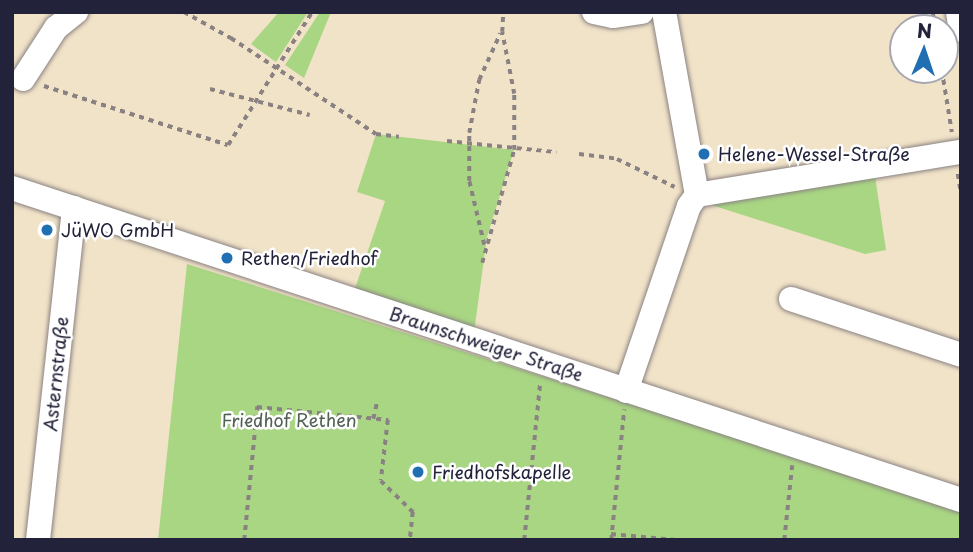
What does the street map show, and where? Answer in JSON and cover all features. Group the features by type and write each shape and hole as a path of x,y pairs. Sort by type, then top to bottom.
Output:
{"street":[{"path":"23,79 57,20 76,12"},
{"path":"593,12 612,16 642,12"},
{"path":"664,12 697,195"},
{"path":"958,12 961,30"},
{"path":"626,391 689,206 697,195 961,152"},
{"name":"Braunschweiger Straße","path":"12,188 961,500"},
{"name":"Asternstraße","path":"38,540 74,208"},
{"path":"791,299 961,355"}],"path":[{"path":"184,12 276,66 376,134 399,137"},
{"path":"23,79 228,145 312,12"},
{"path":"482,263 514,150 514,94 502,32 503,12"},
{"path":"485,247 475,217 468,144 479,80 502,32"},
{"path":"210,89 310,115"},
{"path":"447,141 514,150 556,152"},
{"path":"579,154 617,159 697,195"},
{"path":"524,540 542,363"},
{"path":"611,540 626,391"},
{"path":"373,419 377,402"},
{"path":"244,540 257,407 388,420 382,481 413,512 410,540"},
{"path":"784,540 794,446"},
{"path":"611,534 676,540"}],"green space":[{"path":"279,12 308,12 276,62 251,44"},
{"path":"320,12 331,12 304,78 285,65"},
{"path":"376,134 514,150 487,237 473,340 351,300 385,201 357,192"},
{"path":"875,176 886,250 865,254 699,201"},
{"name":"Friedhof Rethen","path":"187,264 961,509 961,540 158,540"}],"place":[{"name":"Helene-Wessel-Straße","path":"704,154"},
{"name":"JüWO GmbH","path":"47,230"},
{"name":"Rethen/Friedhof","path":"227,258"},
{"name":"Friedhofskapelle","path":"418,472"}]}
